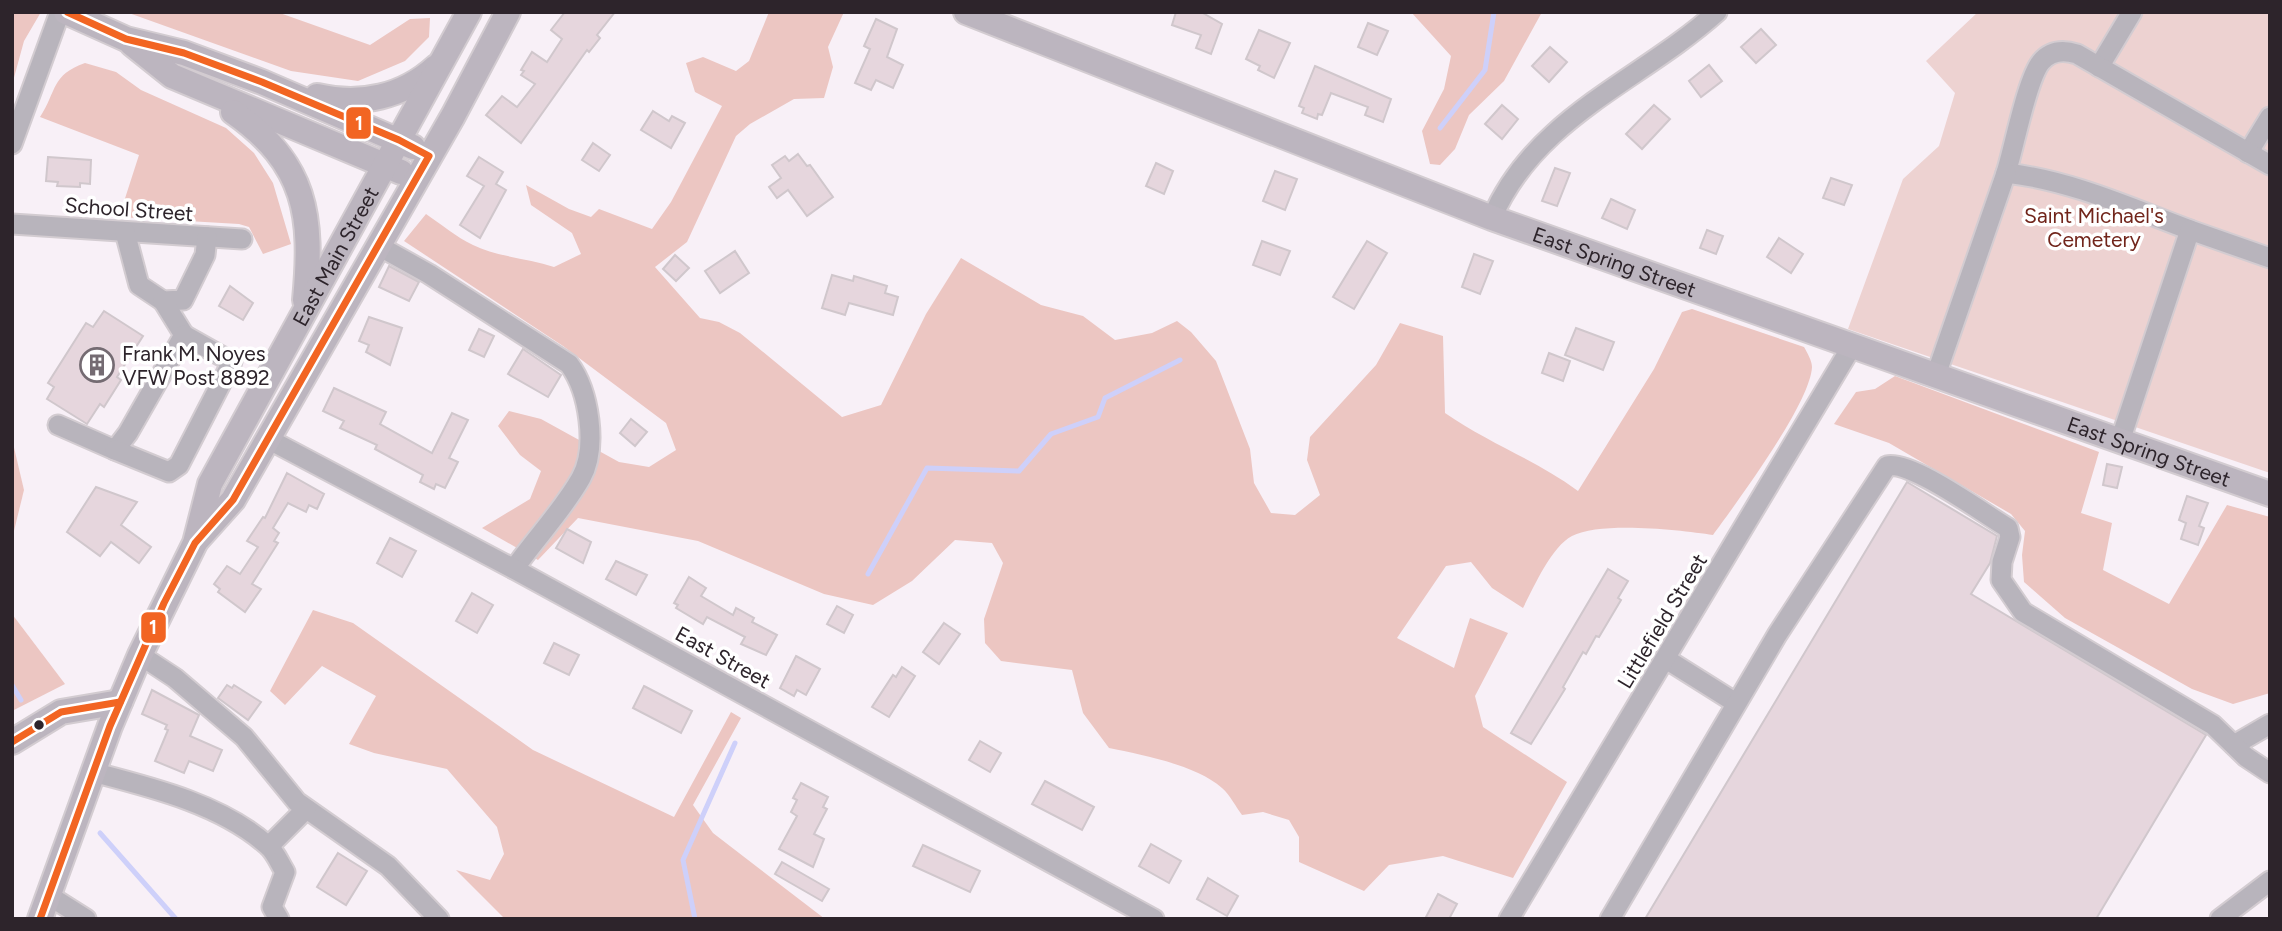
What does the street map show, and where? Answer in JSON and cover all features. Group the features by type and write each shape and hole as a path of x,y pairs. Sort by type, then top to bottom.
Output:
{"main road":[{"path":"66,12 125,39 184,52 262,82 399,140 429,156"},
{"name":"East Main Street","path":"40,919 120,702 195,542 210,484 304,308 469,12"},
{"name":"East Main Street","path":"195,542 233,500 508,12"},
{"name":"East Spring Street","path":"966,12 1492,218 2270,494"},
{"path":"125,39 172,76 250,124 285,163 300,193 309,226 304,308"},
{"path":"262,82 330,99 379,98 410,87 444,60"},
{"path":"172,76 386,163 415,180"},
{"path":"12,742 61,712 120,702"}],"street":[{"path":"12,144 60,12"},
{"path":"1492,218 1508,184 1552,132 1696,31 1717,12"},
{"path":"2099,67 2132,12"},
{"path":"1936,375 2042,61 2053,53 2067,51 2099,67 2270,165"},
{"path":"2248,153 2270,117"},
{"path":"2006,173 2032,176 2084,191 2270,258"},
{"name":"School Street","path":"12,224 242,239"},
{"path":"2120,441 2190,230"},
{"path":"58,425 169,472 179,465 232,362 184,335 163,301 139,285 125,232"},
{"path":"163,301 183,300 205,255 207,237"},
{"path":"377,245 429,274 569,365 581,385 588,436 585,468 514,569"},
{"path":"115,450 184,335"},
{"name":"Littlefield Street","path":"1509,919 1852,346"},
{"name":"East Street","path":"268,439 514,569 1154,919"},
{"path":"1610,919 1736,703 1887,466 1897,464 1913,471 2008,528 2010,537 2002,562 2001,580 2023,612 2213,725 2234,746 2270,774"},
{"path":"140,655 175,678 243,737 270,772 306,809 387,866 439,919"},
{"path":"1665,659 1736,703"},
{"path":"2234,746 2270,724"},
{"path":"92,772 147,786 223,817 269,846 285,872 272,907 279,919"},
{"path":"269,846 306,809"},
{"path":"2220,919 2270,881"},
{"path":"48,895 86,919"}],"green space":[{"name":"Saint Michael's Cemetery","path":"1978,12 2270,12 2270,473 1848,329 1903,179 1939,146 1955,93 1926,61"}],"shaded area":[{"path":"12,12 41,12 24,41 12,85"},
{"path":"126,12 277,12 370,45 410,19 430,18 429,37 405,61 358,81 291,71"},
{"path":"769,12 844,12 828,47 833,67 824,98 794,99 750,124 736,136 687,242 655,267 700,318 719,322 740,333 842,417 881,405 926,314 961,258 1041,305 1083,316 1115,340 1152,333 1177,321 1191,332 1216,361 1250,449 1254,483 1271,513 1295,515 1320,495 1307,460 1310,437 1376,365 1400,323 1443,336 1445,413 1578,491 1654,369 1682,312 1692,309 1804,347 1812,367 1799,404 1771,452 1713,535 1662,529 1585,531 1564,541 1557,549 1523,608 1492,588 1471,562 1446,566 1397,638 1454,668 1470,618 1508,633 1475,696 1483,727 1567,782 1513,878 1443,856 1389,865 1364,891 1299,862 1299,837 1289,820 1263,812 1242,815 1222,788 1198,773 1168,762 1109,748 1083,713 1072,670 1001,661 985,643 984,619 1003,563 992,543 955,540 912,581 873,605 824,594 698,541 578,518 538,560 482,528 530,499 541,471 520,455 498,426 509,411 541,419 619,462 649,467 676,450 666,423 563,346 404,241 426,214 467,242 492,252 554,267 581,254 572,233 531,205 526,185 569,209 591,217 599,209 652,229 671,202 722,106 695,92 686,63 703,57 736,71 749,61"},
{"path":"1411,12 1542,12 1504,81 1469,115 1455,149 1440,165 1430,164 1422,131 1444,89 1451,56"},
{"path":"85,63 116,72 141,90 226,128 254,153 273,183 291,244 263,254 249,227 239,224 119,217 139,155 40,117 60,79"},
{"path":"1895,376 2099,452 2081,513 2112,523 2103,570 2169,604 2227,505 2270,517 2270,693 2233,704 2192,689 2065,618 2024,582 2022,555 2025,531 2011,514 1889,443 1834,424 1856,392 1875,389"},
{"path":"12,439 24,490 12,539"},
{"path":"313,610 353,623 533,750 674,817 731,712 741,718 693,805 713,833 825,919 505,919 456,870 490,880 504,854 497,827 447,769 374,753 349,744 376,696 322,666 285,705 270,691"},
{"path":"12,614 65,684 12,711"}],"building":[{"path":"565,12 615,12 597,35 600,38 589,52 587,50 521,143 486,115 502,96 517,107 535,84 521,75 524,71 521,70 532,52 547,62 562,39 551,30"},
{"path":"1176,12 1201,12 1222,24 1211,54 1196,48 1201,35 1172,25"},
{"path":"876,19 897,29 887,57 903,65 893,88 876,80 871,90 855,83 870,49 864,46"},
{"path":"1368,23 1388,31 1377,55 1358,47"},
{"path":"1761,29 1776,45 1756,63 1741,47"},
{"path":"1259,30 1290,43 1274,78 1258,70 1260,66 1246,59"},
{"path":"1550,47 1567,62 1549,82 1532,66"},
{"path":"1709,65 1722,81 1701,97 1689,81"},
{"path":"1315,66 1391,99 1383,122 1365,115 1368,107 1331,93 1322,115 1318,114 1317,119 1302,113 1304,108 1299,106"},
{"path":"1502,105 1518,119 1502,139 1485,124"},
{"path":"1654,105 1670,119 1642,149 1626,134"},
{"path":"653,111 669,121 672,116 685,123 671,148 641,130"},
{"path":"593,143 610,155 599,171 582,160"},
{"path":"798,154 807,166 810,165 833,197 807,216 788,190 777,198 769,187 781,178 772,165 785,156 789,161"},
{"path":"48,157 91,160 90,184 80,183 80,187 57,186 58,182 46,181"},
{"path":"479,157 503,172 496,184 506,190 480,238 460,225 484,186 467,176"},
{"path":"1156,163 1173,171 1164,194 1146,186"},
{"path":"1555,168 1570,173 1557,206 1542,201"},
{"path":"1275,171 1297,179 1285,210 1263,201"},
{"path":"1831,178 1852,185 1844,205 1823,198"},
{"path":"1611,199 1635,210 1627,229 1602,218"},
{"path":"1707,230 1723,236 1716,254 1700,248"},
{"path":"1779,238 1803,254 1791,273 1767,257"},
{"path":"1262,241 1290,251 1280,275 1253,265"},
{"path":"1367,241 1387,253 1354,309 1333,297"},
{"path":"735,251 749,273 720,293 705,271"},
{"path":"1474,254 1493,261 1480,294 1462,287"},
{"path":"675,255 689,268 676,281 663,269"},
{"path":"389,266 419,282 409,301 379,287"},
{"path":"832,275 853,281 854,276 887,286 885,293 898,297 893,315 849,303 845,315 822,308"},
{"path":"230,286 253,303 243,320 219,306"},
{"name":"Frank M. Noyes VFW Post 8892","path":"104,311 143,336 117,377 121,380 104,407 100,404 87,424 47,399 54,387 48,383 86,323 93,327"},
{"path":"369,317 402,328 390,365 366,352 369,345 359,341"},
{"path":"1576,328 1614,342 1603,370 1565,355"},
{"path":"479,329 494,336 484,357 469,350"},
{"path":"523,349 561,375 548,397 508,374"},
{"path":"1549,353 1570,361 1563,381 1542,373"},
{"path":"334,388 386,412 380,424 432,453 452,413 468,420 449,458 458,462 445,488 436,484 434,489 420,482 423,475 375,449 377,445 340,428 344,421 323,411"},
{"path":"631,419 647,432 635,446 620,433"},
{"path":"2107,464 2122,467 2117,488 2103,485"},
{"path":"287,473 324,494 317,509 309,505 306,512 288,503 273,528 279,533 274,541 278,543 252,584 261,589 245,612 218,592 220,589 214,584 227,566 240,574 258,547 247,541 263,517 265,518"},
{"path":"1907,482 1997,536 1990,563 1971,594 2206,735 2096,919 1645,919"},
{"path":"96,487 137,502 121,525 151,547 139,563 111,542 100,556 67,532"},
{"path":"2187,496 2208,503 2199,526 2204,528 2198,545 2181,539 2186,523 2179,520"},
{"path":"567,529 591,542 583,563 556,548"},
{"path":"390,538 416,551 402,577 377,563"},
{"path":"616,561 647,575 636,595 606,579"},
{"path":"1608,569 1628,581 1618,598 1621,600 1599,637 1596,636 1586,654 1583,652 1563,687 1565,689 1531,744 1511,733"},
{"path":"689,577 706,588 701,596 733,615 736,608 754,618 752,622 777,635 766,655 741,644 745,637 707,617 703,624 676,608 678,605 674,603"},
{"path":"472,593 493,605 477,633 456,621"},
{"path":"837,606 853,615 844,633 827,624"},
{"path":"944,623 960,634 939,664 923,652"},
{"path":"554,643 579,655 569,675 544,663"},
{"path":"796,656 820,669 806,695 797,690 794,696 780,688"},
{"path":"902,667 915,676 889,717 872,707 893,675 896,677"},
{"path":"227,685 232,688 234,685 261,702 248,720 218,698"},
{"path":"644,686 692,711 681,733 633,708"},
{"path":"152,690 199,715 190,736 222,750 213,771 189,761 184,773 155,761 168,730 165,729 167,725 142,714"},
{"path":"980,741 1001,753 990,772 969,760"},
{"path":"1045,781 1094,807 1082,830 1032,804"},
{"path":"801,783 828,797 823,807 827,809 814,834 824,839 813,867 779,849 797,816 791,812 797,800 793,798"},
{"path":"1151,844 1181,861 1169,883 1139,866"},
{"path":"923,845 980,871 970,892 913,866"},
{"path":"338,853 367,871 346,905 317,887"},
{"path":"782,862 829,889 822,901 775,874"},
{"path":"1208,878 1238,896 1227,916 1197,899"},
{"path":"1438,894 1457,904 1449,919 1425,919"}],"waterway":[{"path":"1440,128 1485,70 1494,12"},
{"path":"868,574 927,468 1019,471 1051,434 1098,417 1105,398 1180,360"},
{"path":"12,685 21,700"},
{"path":"695,919 683,860 735,743"},
{"path":"100,833 176,919"}],"transit line":[{"name":"1","path":"40,919 110,726 164,603 195,543 233,500 429,156 399,140 262,82 184,53 126,39 67,12"},
{"name":"1","path":"12,742 61,712 120,702"}],"place":[{"name":"Frank M. Noyes VFW Post 8892","path":"97,365"}]}
